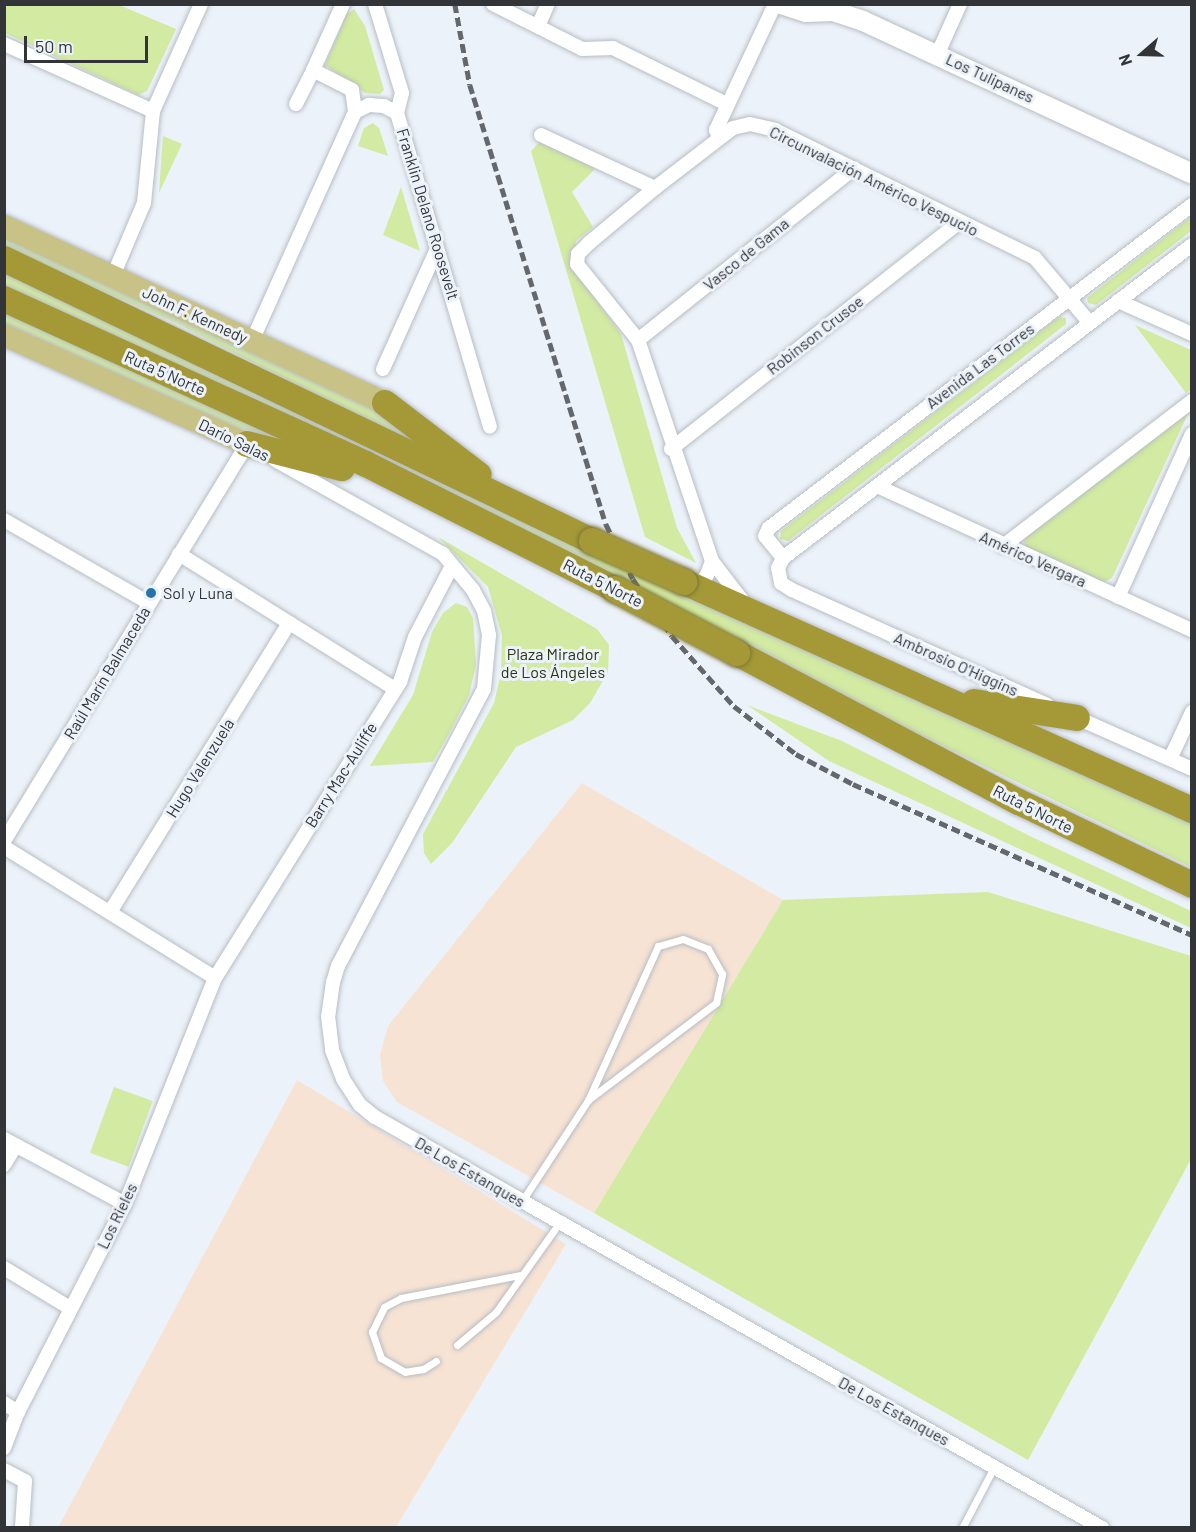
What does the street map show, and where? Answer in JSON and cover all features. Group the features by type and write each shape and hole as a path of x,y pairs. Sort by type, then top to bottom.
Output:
{"highway":[{"name":"Ruta 5 Norte","path":"4,259 592,541 755,615 946,697 1191,810"},
{"name":"Ruta 5 Norte","path":"4,299 421,490 615,589 1019,802 1191,885"},
{"path":"385,403 531,512"},
{"path":"247,444 421,490"},
{"path":"946,697 1077,718"}],"main road":[{"name":"John F. Kennedy","path":"4,226 385,403"},
{"name":"Darío Salas","path":"4,335 247,444"}],"street":[{"path":"113,276 144,203 153,111 201,4"},
{"path":"296,104 343,4"},
{"path":"375,4 402,93 397,113"},
{"path":"493,4 582,49 613,48 727,104"},
{"path":"538,26 548,4"},
{"path":"719,137 716,130 774,4"},
{"name":"Los Tulipanes","path":"781,4 806,12 841,13 938,53 1191,174"},
{"path":"938,53 960,4"},
{"path":"4,44 153,111"},
{"path":"252,341 355,112 352,90 313,70"},
{"name":"Franklin Delano Roosevelt","path":"355,112 377,105 397,113 490,428"},
{"name":"Circunvalación Américo Vespucio","path":"755,615 712,561 671,448 638,340 577,264 578,254 589,243 719,137 750,124 775,130 1035,258 1089,322"},
{"path":"541,135 655,188"},
{"name":"Vasco de Gama","path":"638,340 854,168"},
{"name":"Avenida Las Torres","path":"1191,205 769,528 765,536 783,558 1191,245"},
{"name":"Robinson Crusoe","path":"671,448 959,222"},
{"path":"383,369 436,251"},
{"path":"1118,301 1191,334"},
{"path":"1003,546 1191,401"},
{"path":"1118,597 1191,434"},
{"name":"Raúl Marín Balmaceda","path":"4,841 247,444"},
{"name":"Darío Salas","path":"247,444 431,545 452,566"},
{"name":"Américo Vergara","path":"877,486 1003,546 1191,630"},
{"path":"4,520 150,603"},
{"path":"179,554 395,689"},
{"name":"Ambrosio O'Higgins","path":"783,558 778,577 786,587 1191,769"},
{"path":"690,585 707,575 712,561"},
{"name":"Barry Mac-Auliffe","path":"215,978 395,689 415,637 452,566"},
{"name":"De Los Estanques","path":"452,566 473,590 484,611 489,635 488,673 476,707 338,966 330,999 329,1033 336,1065 360,1104 375,1117 522,1201 1102,1527"},
{"name":"Hugo Valenzuela","path":"110,912 289,623"},
{"path":"1170,759 1191,712"},
{"path":"4,847 215,978"},
{"name":"Los Rieles","path":"4,1448 18,1412 69,1308 125,1204 215,978"},
{"path":"4,1165 10,1142 125,1204"},
{"path":"4,1268 69,1308"},
{"path":"4,1403 18,1412"},
{"path":"4,1470 24,1481 22,1527"}],"lane":[{"path":"522,1201 588,1100 658,946 683,939 708,949 722,974 716,1003 588,1100"},
{"path":"457,1345 496,1312 560,1222"},
{"path":"436,1361 423,1369 405,1372 381,1358 372,1332 384,1307 401,1298 521,1275"},
{"path":"962,1527 994,1467"}],"shaded area":[{"path":"582,783 783,900 594,1213 397,1102 383,1081 380,1055 388,1026"},
{"path":"297,1080 566,1244 396,1527 58,1528"}],"green space":[{"path":"5,4 119,5 176,29 147,91 138,95 5,33"},
{"path":"354,9 365,26 384,90 380,94 365,93 325,65 346,15"},
{"path":"373,123 379,128 388,156 358,146 364,128"},
{"path":"163,136 182,144 159,193"},
{"path":"541,140 595,169 572,192 593,227 576,241 572,266 621,334 677,528 696,563 645,537 531,151"},
{"path":"401,187 420,251 383,235"},
{"path":"1191,217 1191,231 1096,305 1088,303 1087,298"},
{"path":"5,235 389,416 444,460 178,324 5,248"},
{"path":"5,267 1191,822 1191,867 5,288"},
{"path":"5,313 304,448 200,415 5,327"},
{"path":"1059,317 1066,318 1066,324 788,541 780,539 781,531"},
{"path":"1135,325 1191,350 1191,389 1186,393"},
{"path":"1191,407 1112,578 1104,582 1025,547 1024,539"},
{"name":"Plaza Mirador de Los Ángeles","path":"438,537 597,629 609,645 608,672 590,703 573,720 516,747 452,843 431,864 424,853 423,834 494,703 501,674 502,635 488,587"},
{"path":"456,603 467,607 473,618 476,665 469,695 450,732 433,762 370,766 413,695 432,632 443,613"},
{"path":"747,705 842,741 1034,838 1191,911 1191,928 829,761"},
{"path":"988,892 1191,956 1191,1159 1028,1460 594,1213 783,900"},
{"path":"114,1087 153,1101 129,1167 90,1153"}],"railway":[{"path":"455,4 470,85 606,524 633,579 672,636 734,706 796,754 853,784 1192,935"}],"place":[{"name":"Sol y Luna","path":"151,593"}]}
